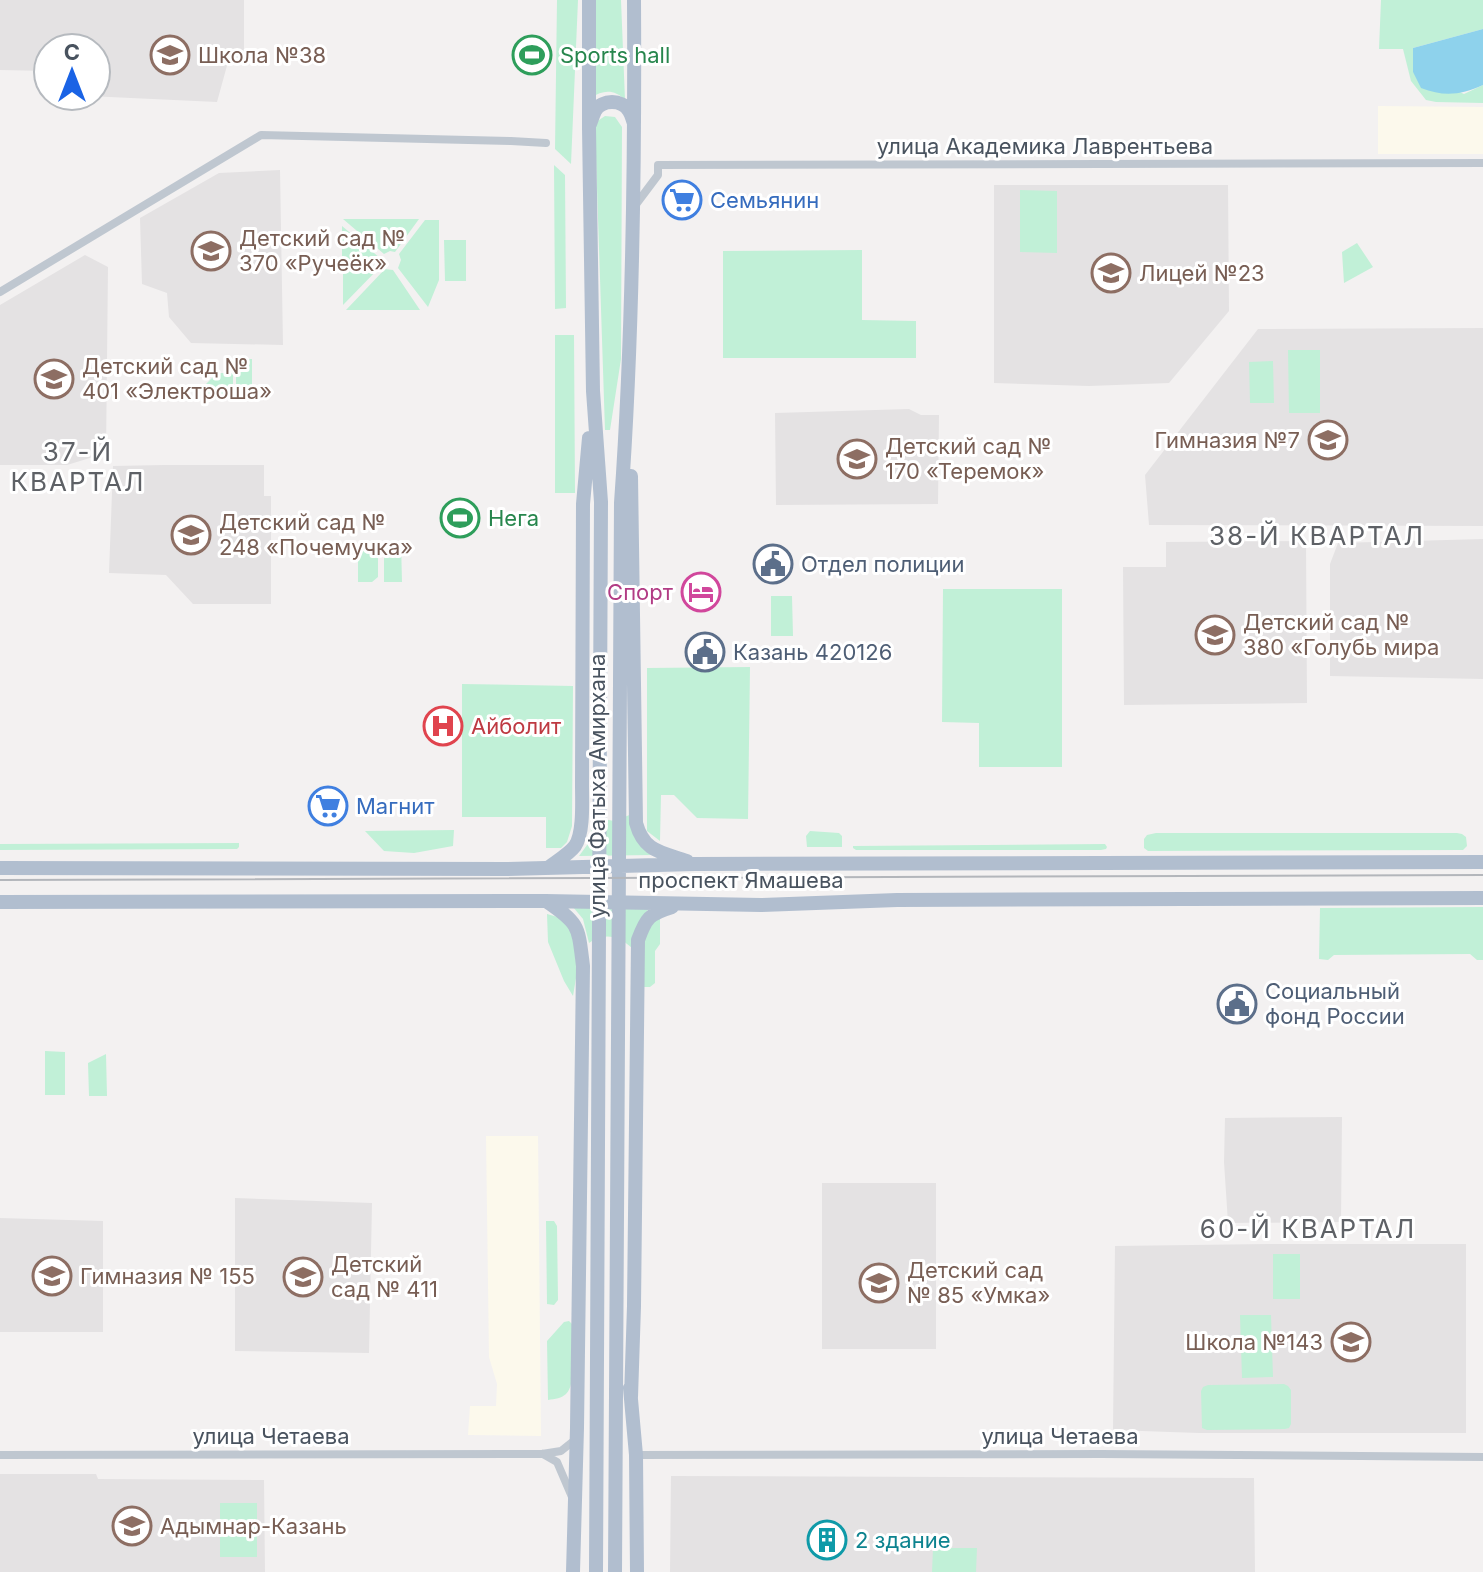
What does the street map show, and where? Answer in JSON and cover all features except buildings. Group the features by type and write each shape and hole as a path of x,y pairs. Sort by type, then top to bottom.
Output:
{"main road":[{"name":"улица Фатыха Амирхана","path":"589,0 593,391 601,502 596,1572"},
{"name":"улица Фатыха Амирхана","path":"615,1572 621,503 629,392 635,127 634,0"},
{"path":"589,128 595,111 612,102 629,111 635,127"},
{"path":"548,868 574,847 578,839 582,785 583,504 593,391"},
{"path":"629,392 636,823 640,838 652,849 695,864"},
{"path":"582,785 593,804 606,810 616,810 626,805 635,783"},
{"name":"проспект Ямашева","path":"0,868 1483,862"},
{"name":"проспект Ямашева","path":"0,902 545,901 761,905 897,900 1483,898"},
{"path":"545,901 572,920 579,933 583,966 573,1572"},
{"path":"631,1397 638,940 644,923 653,913 684,904"},
{"path":"583,966 588,952 606,943 624,946 638,967"},
{"path":"617,1301 636,1455 637,1572"},
{"path":"577,1434 598,1341"}],"street":[{"path":"0,292 261,135 546,143"},
{"name":"улица Академика Лаврентьева","path":"633,207 658,175 658,165 1483,163"},
{"name":"улица Четаева","path":"0,1455 542,1454 561,1451 577,1434"},
{"path":"542,1454 557,1462 575,1502"},
{"name":"улица Четаева","path":"636,1455 1483,1457"}],"shaded area":[{"name":"Школа №38","path":"0,0 244,0 244,62 228,62 217,102 112,97 112,32 32,32 32,71 0,70"},
{"path":"1378,106 1483,107 1483,154 1378,154"},
{"name":"Детский сад № 370 «Ручеёк»","path":"280,170 283,345 191,343 169,317 167,293 142,284 140,218 219,173"},
{"name":"Лицей №23","path":"994,185 1228,185 1229,311 1169,383 1089,386 994,383"},
{"name":"Детский сад № 401 «Электроша»","path":"85,255 108,267 106,453 67,465 0,465 0,305"},
{"name":"Гимназия №7","path":"1483,328 1483,526 1149,525 1145,475 1258,329"},
{"name":"Детский сад № 170 «Теремок»","path":"909,409 921,415 939,415 938,504 776,505 775,413"},
{"name":"Детский сад № 248 «Почемучка»","path":"264,465 264,496 271,496 271,604 193,604 166,575 109,573 113,466"},
{"path":"1483,539 1483,679 1330,676 1330,564 1338,543"},
{"name":"Детский сад № 380 «Голубь мира","path":"1306,541 1307,703 1124,705 1123,567 1166,567 1166,542"},
{"path":"1342,1117 1341,1222 1228,1223 1225,1118"},
{"path":"486,1136 538,1136 541,1436 468,1435 470,1406 496,1406 497,1384 489,1357"},
{"name":"Детский сад № 85 «Умка»","path":"822,1183 936,1183 936,1349 822,1349"},
{"name":"Детский сад № 411","path":"235,1198 372,1203 369,1353 235,1351"},
{"name":"Гимназия № 155","path":"0,1218 103,1221 103,1332 0,1332"},
{"name":"Школа №143","path":"1466,1244 1466,1433 1113,1430 1115,1246"},
{"name":"Адымнар-Казань","path":"0,1474 96,1474 98,1479 264,1480 265,1572 0,1572"},
{"path":"671,1476 1254,1478 1255,1572 670,1572"}],"green space":[{"path":"557,0 578,0 571,164 555,149"},
{"path":"595,0 621,0 625,100 608,92 591,98"},
{"path":"1381,0 1483,0 1483,29 1413,48 1413,72 1464,94 1483,85 1483,103 1426,100 1411,81 1403,49 1379,49"},
{"path":"605,116 615,117 622,127 621,359 610,430 605,430 595,127 596,122"},
{"path":"554,165 565,175 566,308 555,309"},
{"path":"1020,190 1057,191 1057,253 1020,252"},
{"path":"343,219 419,219 395,252 384,254"},
{"path":"425,220 439,220 439,280 428,307 398,268 401,260 399,254"},
{"path":"342,226 380,258 380,261 342,260"},
{"path":"444,240 466,240 466,281 445,281"},
{"path":"1357,243 1373,267 1344,283 1342,252"},
{"path":"862,250 862,320 916,321 916,358 723,358 723,251"},
{"path":"343,265 381,266 343,305"},
{"path":"385,269 393,270 420,310 346,310"},
{"path":"555,335 574,335 575,493 555,493"},
{"path":"1288,350 1320,350 1320,413 1289,413"},
{"path":"236,359 252,359 252,394 236,394"},
{"path":"1273,361 1274,403 1250,403 1249,362"},
{"path":"217,373 233,373 233,399 208,398 199,391"},
{"path":"358,542 373,542 378,547 378,577 372,582 358,582"},
{"path":"384,543 401,543 402,582 384,582"},
{"path":"943,589 1062,589 1062,767 979,767 979,723 942,722"},
{"path":"771,596 792,596 793,636 771,636"},
{"path":"750,667 748,819 697,818 674,795 661,795 660,841 647,831 647,668"},
{"path":"462,684 573,686 572,826 567,842 561,848 546,848 546,817 462,817"},
{"path":"632,814 652,855 579,856 590,841 593,817 614,821"},
{"path":"454,830 453,846 414,853 384,851 365,831"},
{"path":"810,831 839,833 842,847 807,847 806,836"},
{"path":"1156,833 1457,833 1466,837 1467,846 1463,850 1148,851 1144,848 1144,839"},
{"path":"239,843 237,849 0,850 0,844"},
{"path":"1105,844 1106,849 1101,850 853,848 853,846"},
{"path":"573,907 649,908 638,925 632,948 611,937 600,937 589,943 583,919"},
{"path":"1483,907 1483,960 1477,960 1470,954 1334,955 1328,960 1319,959 1320,908"},
{"path":"547,914 561,918 573,929 577,972 573,996 548,942"},
{"path":"660,918 660,944 655,951 655,983 643,987 643,941 654,921"},
{"path":"45,1051 65,1052 65,1095 45,1095"},
{"path":"106,1054 107,1096 89,1096 88,1063"},
{"path":"546,1221 554,1221 557,1226 558,1300 554,1305 547,1304"},
{"path":"1273,1254 1300,1254 1300,1299 1273,1299"},
{"path":"1240,1315 1271,1315 1273,1377 1242,1378"},
{"path":"569,1321 573,1325 572,1381 564,1395 548,1400 547,1341 564,1322"},
{"path":"1284,1384 1291,1390 1289,1428 1202,1428 1203,1387"},
{"path":"220,1503 257,1503 257,1557 220,1557"},
{"path":"933,1548 977,1548 976,1572 932,1572"}],"water":[{"path":"1483,29 1483,85 1452,94 1421,88 1413,72 1413,48"}],"tram line":[{"path":"0,880 1483,875"}],"place":[{"name":"Школа №38","path":"170,55"},
{"name":"Sports hall","path":"532,55"},
{"name":"Семьянин","path":"682,200"},
{"name":"Детский сад № 370 «Ручеёк»","path":"211,251"},
{"name":"Лицей №23","path":"1111,273"},
{"name":"Детский сад № 401 «Электроша»","path":"54,379"},
{"name":"Гимназия №7","path":"1328,440"},
{"name":"Детский сад № 170 «Теремок»","path":"857,459"},
{"name":"Нега","path":"460,518"},
{"name":"Детский сад № 248 «Почемучка»","path":"191,535"},
{"name":"Отдел полиции","path":"773,564"},
{"name":"Спорт","path":"701,592"},
{"name":"Детский сад № 380 «Голубь мира","path":"1215,635"},
{"name":"Казань 420126","path":"705,652"},
{"name":"Айболит","path":"443,726"},
{"name":"Магнит","path":"328,806"},
{"name":"Социальный фонд России","path":"1237,1004"},
{"name":"Гимназия № 155","path":"52,1276"},
{"name":"Детский сад № 411","path":"303,1277"},
{"name":"Детский сад № 85 «Умка»","path":"879,1283"},
{"name":"Школа №143","path":"1351,1342"},
{"name":"Адымнар-Казань","path":"132,1526"},
{"name":"2 здание","path":"827,1540"}],"district":[{"name":"37-Й КВАРТАЛ","path":"78,467"},
{"name":"38-Й КВАРТАЛ","path":"1317,536"},
{"name":"60-Й КВАРТАЛ","path":"1308,1229"}]}
